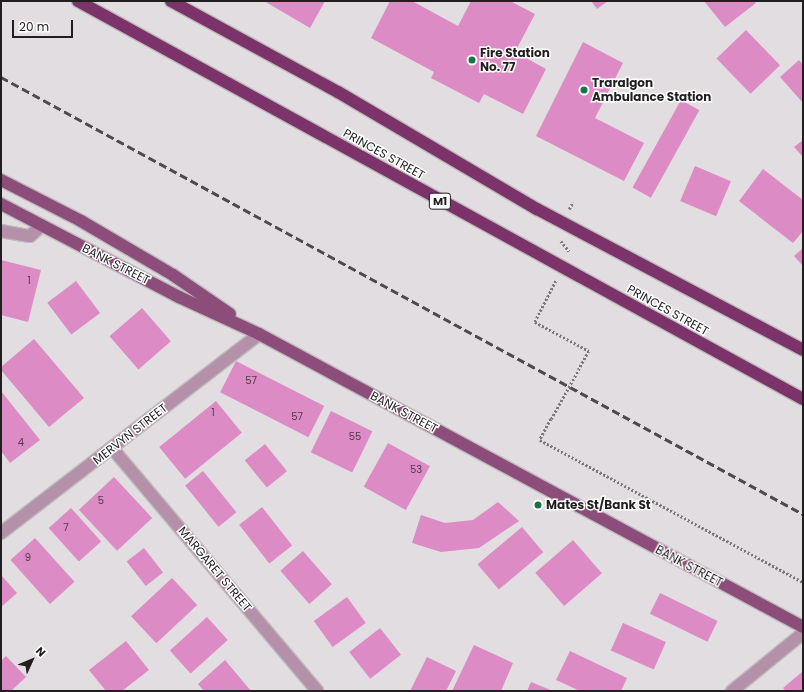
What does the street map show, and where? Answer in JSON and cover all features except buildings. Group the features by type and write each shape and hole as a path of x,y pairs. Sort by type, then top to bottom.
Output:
{"highway":[{"name":"PRINCES STREET","path":"78,1 803,399"},
{"path":"171,1 338,92 537,209 803,350"}],"main road":[{"path":"1,180 80,222 173,275 258,334"},
{"name":"BANK STREET","path":"1,204 179,297 258,334 803,627"}],"street":[{"path":"1,230 30,236 42,226"},
{"name":"MERVYN STREET","path":"1,534 258,334"},
{"name":"MARGARET STREET","path":"112,448 317,691"},
{"path":"732,691 803,633"}],"path":[{"path":"556,282 535,322 589,351 540,440 803,582"}],"railway":[{"path":"1,77 803,514"}],"place":[{"name":"Fire Station No. 77","path":"472,60"},
{"name":"Traralgon Ambulance Station","path":"584,90"},
{"name":"Mates St/Bank St","path":"538,505"}]}
